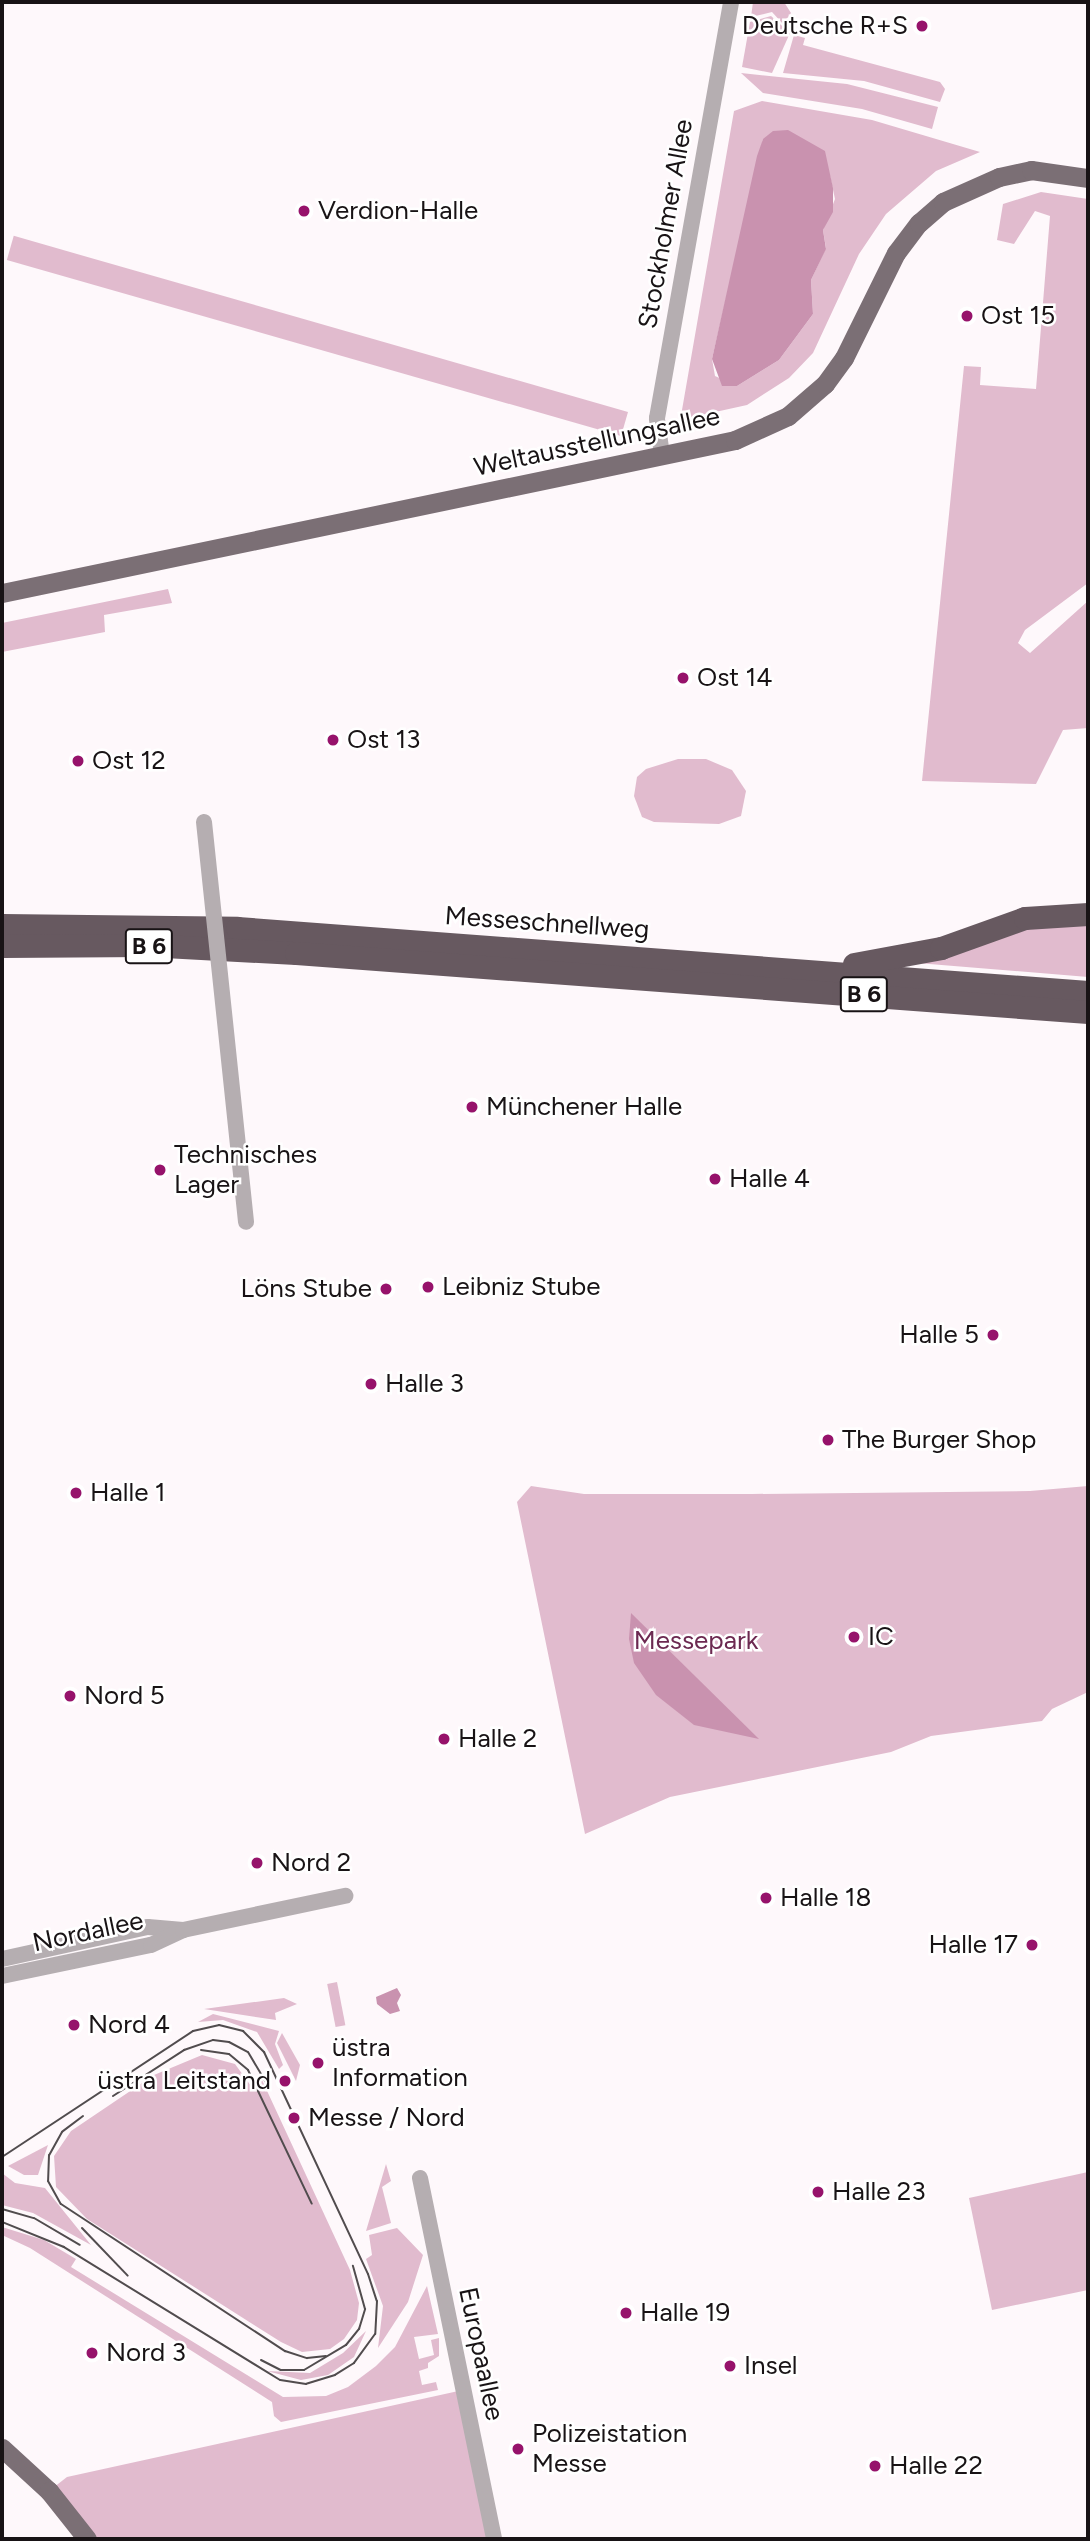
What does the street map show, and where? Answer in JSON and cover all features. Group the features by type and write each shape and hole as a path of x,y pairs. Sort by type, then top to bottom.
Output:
{"highway":[{"path":"793,969 902,958 1025,918 1088,914"},
{"name":"Messeschnellweg","path":"2,925 237,928 1088,992"},
{"name":"Messeschnellweg","path":"2,946 146,946 296,953 1088,1012"}],"main road":[{"name":"Weltausstellungsallee","path":"2,593 736,440 789,416 825,384 844,358 896,253 919,223 943,202 999,177 1031,170 1088,178"},
{"path":"2,2448 49,2491 87,2539"}],"street":[{"name":"Stockholmer Allee","path":"662,455 657,418 731,2"},
{"path":"204,822 246,1222"},
{"name":"Nordallee","path":"2,1976 151,1945 183,1930 345,1896"},
{"name":"Nordallee","path":"2,1959 148,1927 183,1930"},
{"name":"Europaallee","path":"420,2178 494,2539"}],"green space":[{"path":"753,2 784,2 791,13 783,24 772,12 751,17"},
{"path":"771,16 790,33 772,73 742,67 750,22"},
{"path":"794,35 805,38 803,45 940,82 945,89 940,102 864,81 783,73"},
{"path":"741,73 847,84 938,107 932,129 862,109 763,93"},
{"path":"762,101 872,120 980,152 936,171 886,214 859,254 813,353 789,378 747,405 688,418 682,410 734,111","holes":["763,139 830,176 835,199 823,230 826,248 811,280 813,314 779,360 737,386 715,376 712,359"]},
{"path":"1041,192 1088,199 1088,583 1025,630 1018,643 1030,653 1088,601 1088,728 1063,730 1036,784 922,781 964,366 981,367 980,385 1036,389 1050,216 1035,211 1014,244 997,240 1003,204"},
{"path":"14,236 628,412 621,436 7,260"},
{"path":"168,589 172,603 104,615 105,632 2,652 2,623"},
{"path":"678,759 706,759 732,770 746,791 741,816 719,824 654,822 642,817 634,796 637,777 646,769"},
{"path":"1088,918 1088,977 917,963 1022,925"},
{"name":"Messepark","path":"531,1486 584,1494 752,1494 1030,1491 1088,1486 1088,1692 1052,1709 1042,1721 931,1736 891,1752 670,1797 585,1834 517,1502"},
{"path":"337,1982 345,2025 336,2027 327,1984"},
{"path":"284,1998 297,2004 275,2013 276,2020 204,2009"},
{"path":"213,2014 279,2031 275,2044 283,2065 279,2069 257,2032 223,2020 198,2022"},
{"path":"282,2033 300,2065 296,2081 277,2043"},
{"path":"202,2055 235,2064 251,2086 262,2080 350,2270 359,2303 357,2320 344,2339 330,2349 302,2352 281,2342 87,2219 56,2187 54,2156 71,2131 154,2075"},
{"path":"48,2145 38,2175 24,2175 8,2166"},
{"path":"386,2164 391,2181 382,2187 391,2223 366,2231"},
{"path":"1088,2172 1088,2290 992,2310 969,2198"},
{"path":"2,2173 15,2183 45,2188 91,2245 33,2213 2,2205"},
{"path":"2,2227 44,2240 76,2259 71,2267 283,2397 326,2396 348,2387 376,2366 395,2347 427,2286 438,2334 414,2337 419,2359 434,2355 431,2340 439,2338 439,2356 428,2363 428,2368 419,2371 422,2385 436,2382 438,2390 281,2422 274,2416 272,2402 30,2248 2,2235"},
{"path":"397,2228 423,2255 408,2302 378,2348 383,2306 366,2259 372,2255 369,2235"},
{"path":"366,2331 354,2357 328,2375 301,2380 267,2371 310,2373 343,2353"},
{"path":"463,2390 494,2539 87,2539 49,2491 67,2477"}],"shaded area":[{"path":"788,130 825,151 833,188 833,212 823,230 826,249 811,280 813,314 779,360 737,386 722,386 712,359 757,156 763,139 773,131"},
{"path":"631,1613 759,1739 694,1725 656,1695 634,1663 629,1639"},
{"path":"397,1988 401,1995 397,2003 400,2011 390,2014 377,2004 376,1997"}],"tram line":[{"path":"2,2157 193,2031 219,2025 243,2031 264,2052 368,2274 377,2301 375,2334 354,2363 335,2375 306,2384 280,2380 64,2247 2,2222"},
{"path":"113,2096 184,2050 213,2040 229,2042 248,2052 270,2089"},
{"path":"201,2050 229,2054 248,2070 312,2204"},
{"path":"83,2116 62,2132 49,2155 48,2181 61,2204 285,2351 307,2358 326,2356"},
{"path":"2,2209 34,2218 80,2245"},
{"path":"82,2228 128,2276"},
{"path":"261,2360 281,2370 304,2370 346,2345 359,2329 365,2309 353,2266"}],"place":[{"name":"Deutsche R+S","path":"922,26"},
{"name":"Verdion-Halle","path":"304,211"},
{"name":"Ost 15","path":"967,316"},
{"name":"Ost 14","path":"683,678"},
{"name":"Ost 13","path":"333,740"},
{"name":"Ost 12","path":"78,761"},
{"name":"Münchener Halle","path":"472,1107"},
{"name":"Technisches Lager","path":"160,1170"},
{"name":"Halle 4","path":"715,1179"},
{"name":"Leibniz Stube","path":"428,1287"},
{"name":"Löns Stube","path":"386,1289"},
{"name":"Halle 5","path":"993,1335"},
{"name":"Halle 3","path":"371,1384"},
{"name":"The Burger Shop","path":"828,1440"},
{"name":"Halle 1","path":"76,1493"},
{"name":"IC","path":"854,1637"},
{"name":"Nord 5","path":"70,1696"},
{"name":"Halle 2","path":"444,1739"},
{"name":"Nord 2","path":"257,1863"},
{"name":"Halle 18","path":"766,1898"},
{"name":"Halle 17","path":"1032,1945"},
{"name":"Nord 4","path":"74,2025"},
{"name":"üstra Information","path":"318,2063"},
{"name":"üstra Leitstand","path":"285,2081"},
{"name":"Messe / Nord","path":"294,2118"},
{"name":"Halle 23","path":"818,2192"},
{"name":"Halle 19","path":"626,2313"},
{"name":"Nord 3","path":"92,2353"},
{"name":"Insel","path":"730,2366"},
{"name":"Polizeistation Messe","path":"518,2449"},
{"name":"Halle 22","path":"875,2466"}]}
